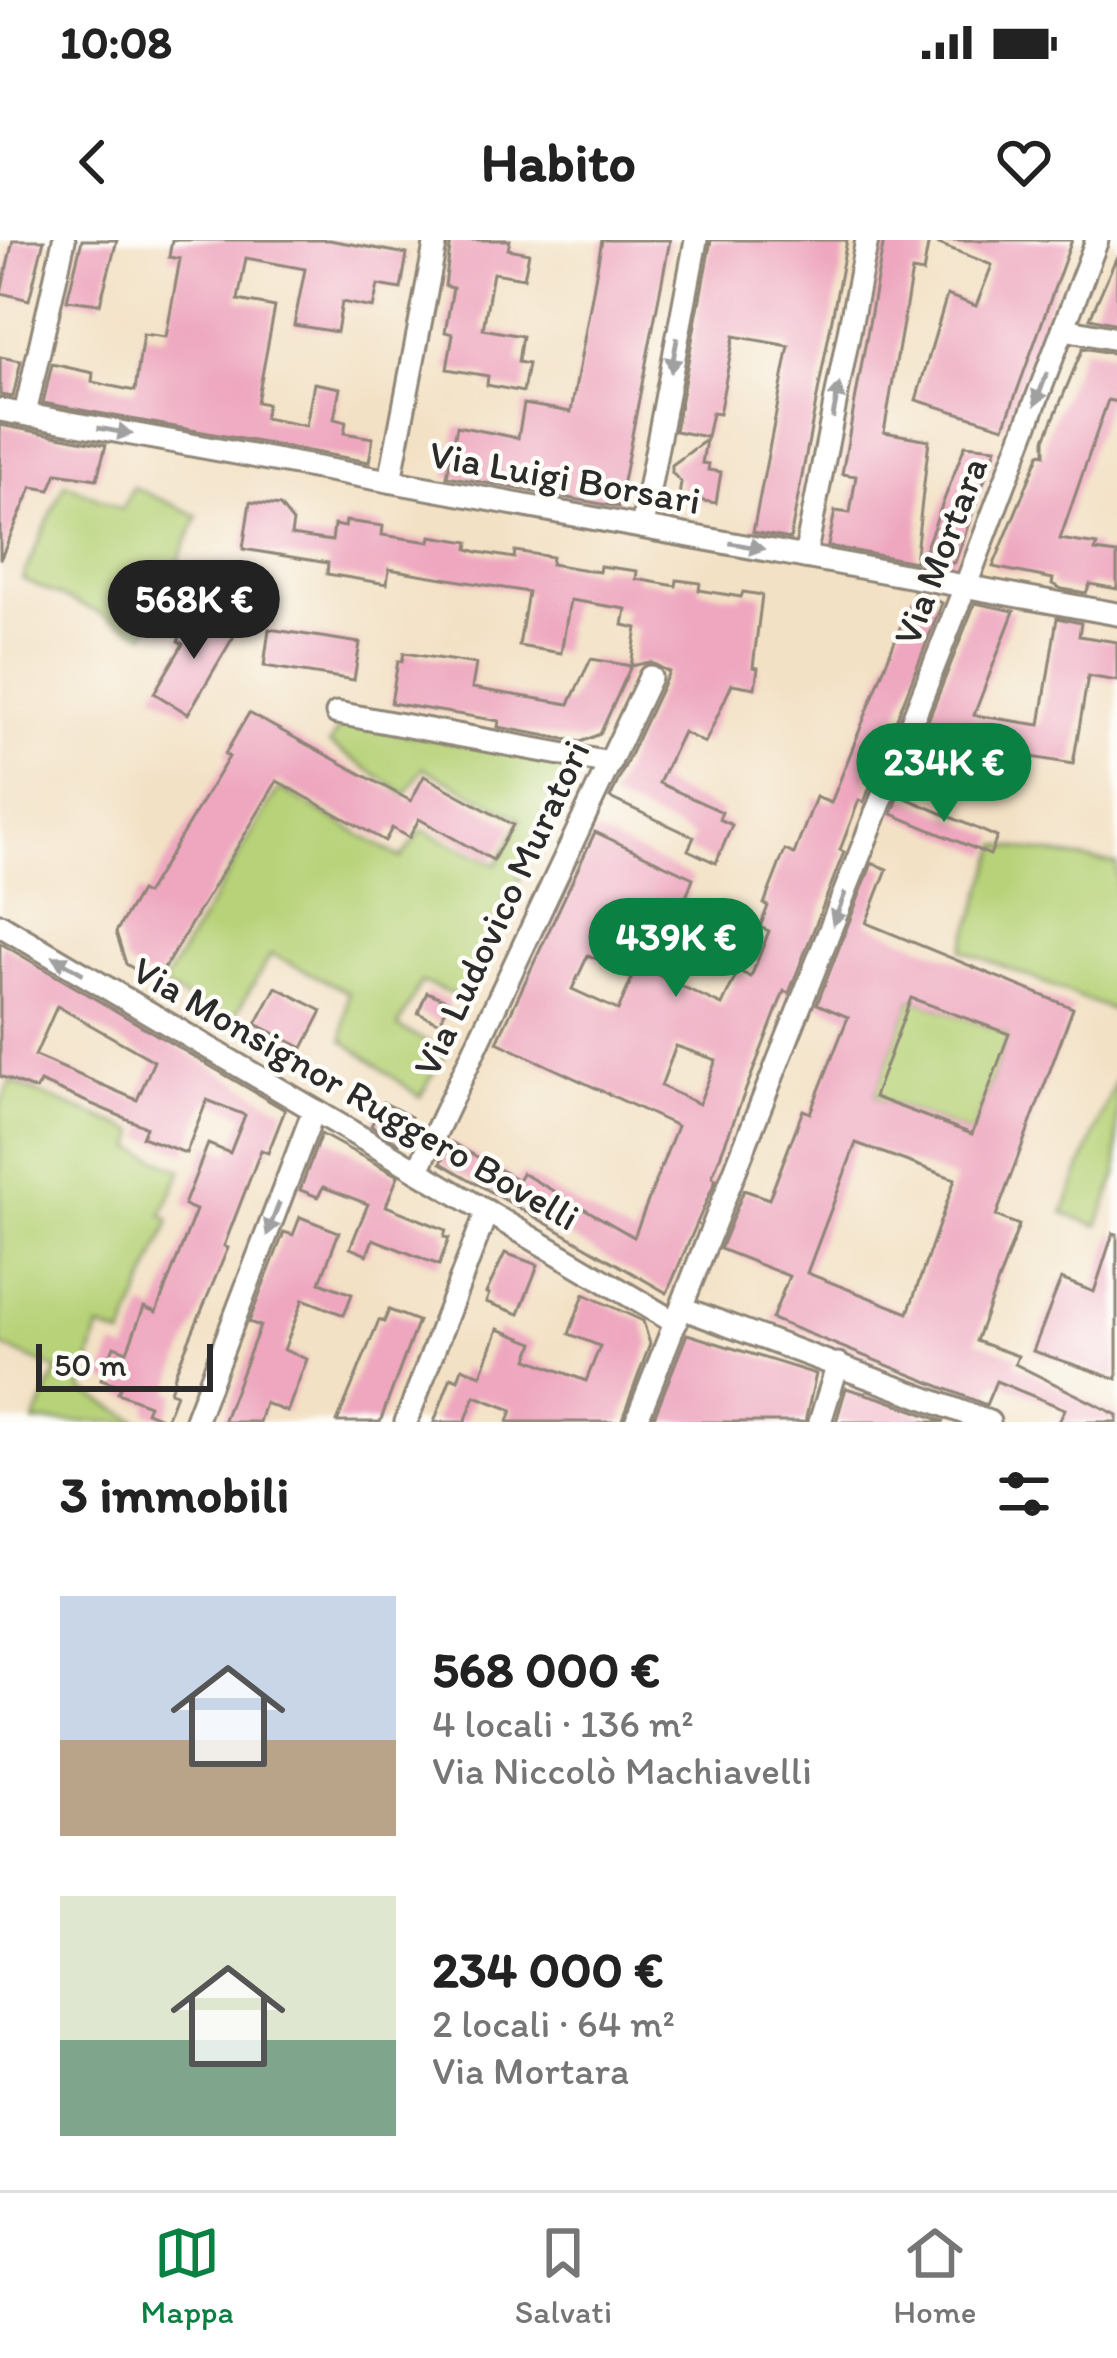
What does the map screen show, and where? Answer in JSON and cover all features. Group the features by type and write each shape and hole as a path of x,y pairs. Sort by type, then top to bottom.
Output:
{"street":[{"path":"25,415 64,240"},
{"path":"390,481 436,240"},
{"path":"642,527 695,240"},
{"path":"805,557 867,240"},
{"name":"Via Mortara","path":"636,1422 1097,240"},
{"path":"1065,328 1117,339"},
{"name":"Via Luigi Borsari","path":"0,410 1117,614"},
{"name":"Via Ludovico Muratori","path":"418,1170 650,677"},
{"path":"337,713 610,764"},
{"name":"Via Monsignor Ruggero Bovelli","path":"0,925 487,1210 679,1316 782,1344 988,1422"},
{"path":"195,1422 314,1110"},
{"path":"406,1422 487,1210"},
{"path":"820,1422 838,1364"}],"green space":[{"path":"65,483 122,509 133,487 198,516 146,634 22,579"},
{"path":"343,722 576,765 461,998 421,982 398,1027 446,1051 420,1097 343,1040 348,992 271,954 230,1024 162,986 279,788 401,858 422,830 497,865 521,819 423,768 406,794 329,744"},
{"path":"999,845 1117,864 1117,1012 962,950"},
{"path":"911,998 1009,1034 972,1134 874,1097"},
{"path":"1117,1077 1117,1174 1098,1226 1063,1213"},
{"path":"10,1082 137,1132 133,1148 182,1170 162,1215 170,1220 123,1337 99,1328 82,1390 140,1422 34,1422 57,1370 0,1345 0,1105"}],"building":[{"path":"13,240 44,240 29,300 1,293"},
{"path":"82,240 117,240 100,304 67,300"},
{"path":"172,240 329,240 407,254 401,289 378,285 373,308 342,302 337,332 294,325 305,269 246,258 238,300 275,307 257,402 267,404 264,418 306,426 314,383 340,388 334,419 346,422 344,433 373,438 369,462 43,403 52,364 93,373 92,382 135,391 143,334 166,337 180,259 169,257"},
{"path":"451,240 510,240 508,249 529,253 524,278 493,273 483,329 522,336 518,362 528,364 523,392 487,385 488,376 447,369 453,334 445,332 453,288 445,286"},
{"path":"602,240 670,240 618,507 447,476 457,426 518,438 524,404 571,412"},
{"path":"711,240 847,240 790,539 753,532 789,346 734,336 719,414 712,413 707,437 675,431"},
{"path":"884,240 929,240 923,273 912,271 884,432 929,440 915,562 828,546 835,511 850,513 856,476 842,474"},
{"path":"929,240 1072,240 1004,427 916,400 947,295 976,306 992,265"},
{"path":"1117,256 1117,324 1090,318"},
{"path":"1083,348 1117,354 1117,402 1108,400 1060,539 1097,545 1095,551 1117,554 1117,589 1090,584 1086,593 1062,589 1052,584 1053,579 993,567 1040,453 1045,454 1045,439"},
{"path":"0,357 21,361 13,397 0,395"},
{"path":"0,425 106,445 97,479 57,473 50,490 32,487 0,560"},
{"path":"706,440 702,463 709,464 708,470 721,472 716,503 679,497 681,482 672,473 672,465"},
{"path":"965,445 996,448 955,562 942,567 920,563"},
{"path":"250,502 280,506 293,522 291,535 332,541 334,525 345,527 346,521 383,526 382,535 469,542 468,549 478,552 514,558 515,551 552,557 551,564 599,572 600,566 637,571 636,579 676,586 677,580 700,583 699,590 741,597 743,592 762,595 755,688 732,684 705,743 683,732 659,783 722,812 719,819 732,825 716,863 688,850 694,837 610,798 669,672 650,662 631,666 637,628 623,625 626,609 570,600 561,653 519,646 528,592 389,569 387,584 327,574 328,563 243,549"},
{"path":"914,592 942,603 888,741 883,739 866,782 871,784 864,802 859,800 840,850 844,852 789,993 784,991 712,1177 716,1179 667,1293 441,1163 451,1142 518,1180 522,1173 634,1237 677,1126 497,1042 595,832 693,878 658,975 722,1005 738,971 751,977 769,931 760,927 768,906 764,904 785,850 794,854 816,797 831,803","holes":["588,955 633,976 618,1010 572,989","676,1046 716,1060 699,1104 661,1086"]},
{"path":"975,603 1014,611 974,715 1040,725 1057,618 1081,623 1079,636 1117,642 1117,681 1088,676 1073,764 1002,752 996,782 916,751"},
{"path":"195,611 235,634 188,714 154,693 183,644 178,641"},
{"path":"269,629 360,643 354,680 264,666"},
{"path":"404,653 476,664 472,688 569,704 591,659 631,666 600,734 581,742 498,727 499,721 391,703 398,661 402,662"},
{"path":"249,713 411,801 424,776 513,825 493,860 419,819 409,838 392,828 385,841 277,781 156,982 126,964 116,932 140,891 146,894 229,757 225,754"},
{"path":"899,795 997,837 990,855 892,814"},
{"path":"872,863 887,869 866,923 1073,1008 996,1216 1019,1225 976,1341 1018,1356 1015,1364 1117,1415 1117,1422 1059,1422 1065,1409 996,1381 986,1405 772,1319 789,1276 720,1249 744,1190 769,1199 803,1110 810,1113 848,1017 817,1004","holes":["911,998 1009,1034 972,1134 874,1097","856,1143 955,1179 908,1313 807,1273"]},
{"path":"0,943 285,1110 268,1153 261,1150 224,1246 228,1248 176,1371 170,1392 176,1394 166,1420 146,1412 149,1405 118,1393 121,1386 101,1379 114,1346 127,1351 144,1307 156,1312 196,1210 184,1205 208,1144 230,1153 245,1115 207,1100 186,1153 142,1137 146,1127 40,1082 36,1090 0,1076","holes":["57,1006 154,1061 137,1100 35,1056"]},
{"path":"276,987 322,1011 303,1048 256,1024"},
{"path":"427,992 449,1001 440,1023 418,1013"},
{"path":"383,1102 411,1117 399,1143 371,1126"},
{"path":"321,1134 398,1176 386,1206 446,1230 444,1237 449,1238 439,1265 373,1239 367,1255 350,1248 368,1204 323,1187 318,1197 300,1190"},
{"path":"300,1217 339,1232 320,1282 352,1294 344,1315 303,1299 284,1350 307,1359 287,1412 265,1403 259,1422 223,1422 260,1326 249,1322 284,1232 293,1235"},
{"path":"1113,1233 1117,1234 1117,1379 1033,1351 1061,1279 1094,1292"},
{"path":"505,1253 538,1265 519,1314 486,1302"},
{"path":"584,1294 643,1321 650,1344 621,1422 508,1422 512,1410 475,1396 465,1422 434,1422 451,1377 458,1380 462,1368 481,1375 498,1329 534,1343 528,1359 586,1381 600,1346 569,1334"},
{"path":"389,1310 418,1321 380,1422 337,1422 379,1320 384,1322"},
{"path":"687,1334 816,1374 805,1422 652,1422"},
{"path":"846,1388 883,1399 945,1422 836,1422"}]}
